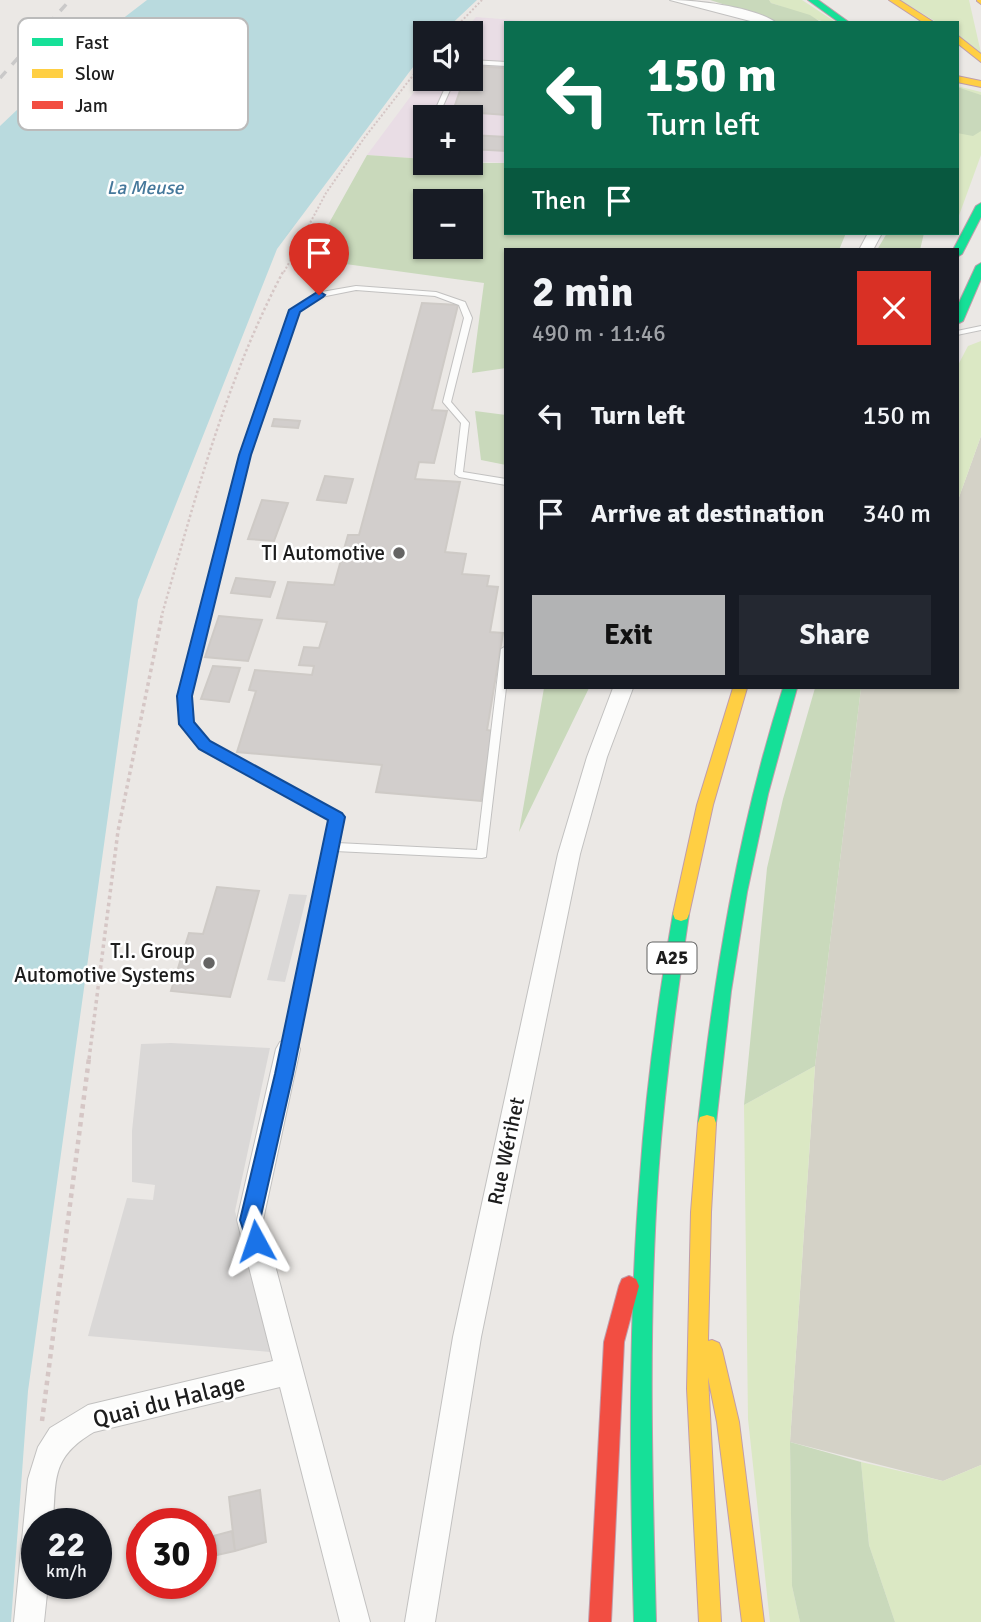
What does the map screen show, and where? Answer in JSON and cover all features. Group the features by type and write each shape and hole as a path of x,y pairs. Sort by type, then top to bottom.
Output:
{"highway":[{"path":"812,0 843,21"},
{"path":"893,0 928,21"},
{"path":"959,40 981,59"},
{"path":"959,79 981,85"},
{"path":"959,250 981,206"},
{"path":"959,317 981,267"},
{"path":"959,320 981,294"},
{"name":"A25","path":"645,1622 641,1504 645,1234 654,1101 676,937 703,814 740,689"},
{"name":"A25","path":"710,1622 697,1390 702,1208 709,1118 730,929 751,825 773,739 790,689"},
{"name":"A25","path":"600,1622 614,1342 645,1234"},
{"name":"A25","path":"699,1305 728,1422 753,1622"}],"street":[{"path":"676,0 724,9 764,21"},
{"name":"Rue Wérihet","path":"421,1622 467,1337 569,853 597,757 623,689"},
{"path":"288,1049 250,1220 355,1622"},
{"name":"Quai du Halage","path":"39,1508 41,1479 61,1437 88,1419 288,1371"},
{"path":"29,1622 31,1599"}],"lane":[{"path":"483,63 504,64"},
{"path":"288,1049 337,817 205,745 187,724 184,696 245,455 295,310 319,295 356,288 436,294 462,304 468,318 447,402 465,423 459,474 504,482"},
{"path":"959,333 981,328"},
{"path":"330,848 482,854 504,666"}],"path":[{"path":"462,21 482,0"},
{"path":"51,1456 40,1432 118,831 158,629 209,449 262,312 326,193 413,75"}],"shaded area":[{"path":"476,17 525,21 504,21 504,163 483,162 483,105 413,105 413,158 367,155 415,91 483,91 483,21 472,21"},
{"path":"981,436 981,1465 943,1481 790,1442 815,1066 861,689 959,689 959,497"},
{"path":"289,894 307,895 285,982 267,980"},
{"path":"141,1044 270,1048 235,1211 270,1352 88,1336 127,1198 153,1200 155,1185 132,1182 132,1131"}],"green space":[{"path":"710,0 769,0 819,21 776,21"},
{"path":"769,0 802,0 834,21 813,18"},
{"path":"900,0 969,0 981,53 959,36 959,21 935,21"},
{"path":"959,86 981,92 981,155 959,216"},
{"path":"959,88 981,95 981,131 973,136 959,133"},
{"path":"367,155 413,158 413,175 483,175 483,163 504,163 504,235 845,235 840,248 504,248 504,368 472,373 484,283 309,259"},
{"path":"886,235 924,235 920,248 878,248"},
{"path":"981,341 981,436 959,497 959,363 968,346"},
{"path":"475,411 504,415 504,465 481,460"},
{"path":"544,689 589,689 519,832"},
{"path":"815,689 861,689 815,1066 744,1105 767,868 783,799"},
{"path":"815,1066 790,1442 792,1586 800,1622 770,1622 748,1419 744,1105"},
{"path":"790,1442 861,1462 869,1545 895,1622 800,1622 792,1586"},
{"path":"861,1462 943,1481 981,1465 981,1622 895,1622 869,1545"}],"water":[{"name":"La Meuse","path":"147,0 477,0 455,21 413,21 413,67 277,249 138,600 28,1391 11,1622 0,1622 0,126 18,109 18,130 248,130 248,18 124,18"}],"building":[{"path":"483,67 504,68 504,115 483,113 483,105 455,105 460,91 483,91"},
{"path":"483,136 504,137 504,151 483,150"},
{"name":"TI Automotive","path":"422,303 458,305 432,410 447,411 434,463 419,462 415,479 460,482 445,552 466,554 462,574 489,576 487,586 498,587 490,632 503,633 487,730 493,731 481,801 376,792 382,765 237,752 256,691 249,690 255,670 312,675 314,666 299,665 304,647 319,648 327,622 277,618 288,582 334,585 348,535 359,535"},
{"path":"274,419 300,421 298,428 272,426"},
{"path":"325,476 353,479 346,503 317,500"},
{"path":"262,500 288,503 274,541 248,539"},
{"path":"236,578 275,582 270,597 231,593"},
{"path":"219,616 262,620 248,661 205,657"},
{"path":"213,666 240,668 229,702 201,699"},
{"name":"T.I. Group Automotive Systems","path":"217,887 259,891 230,997 171,991 189,933 203,934"},
{"path":"260,1490 266,1542 235,1551 229,1497"},
{"path":"232,1531 235,1551 217,1555 217,1535"}],"railway":[{"path":"54,18 70,0"},
{"path":"0,78 18,58"}],"traffic: fast":[{"path":"812,0 843,21"},
{"path":"959,250 981,206"},
{"path":"959,316 981,266"},
{"path":"707,1123 722,991 738,892 760,794 790,689"},
{"path":"645,1622 642,1444 644,1267 656,1090 681,914"}],"traffic: slow":[{"path":"893,0 928,21"},
{"path":"959,40 981,59"},
{"path":"959,79 981,84"},
{"path":"681,914 705,805 740,689"},
{"path":"707,1123 701,1212 697,1389 710,1622"},
{"path":"712,1350 728,1422 753,1622"}],"traffic: jam":[{"path":"600,1622 614,1342 629,1286"}],"place":[{"name":"TI Automotive","path":"399,553"},
{"name":"T.I. Group Automotive Systems","path":"209,963"}],"route":[{"path":"256,1241 250,1220 284,1074 337,817 205,745 187,724 184,696 245,455 295,310 319,295"}]}
